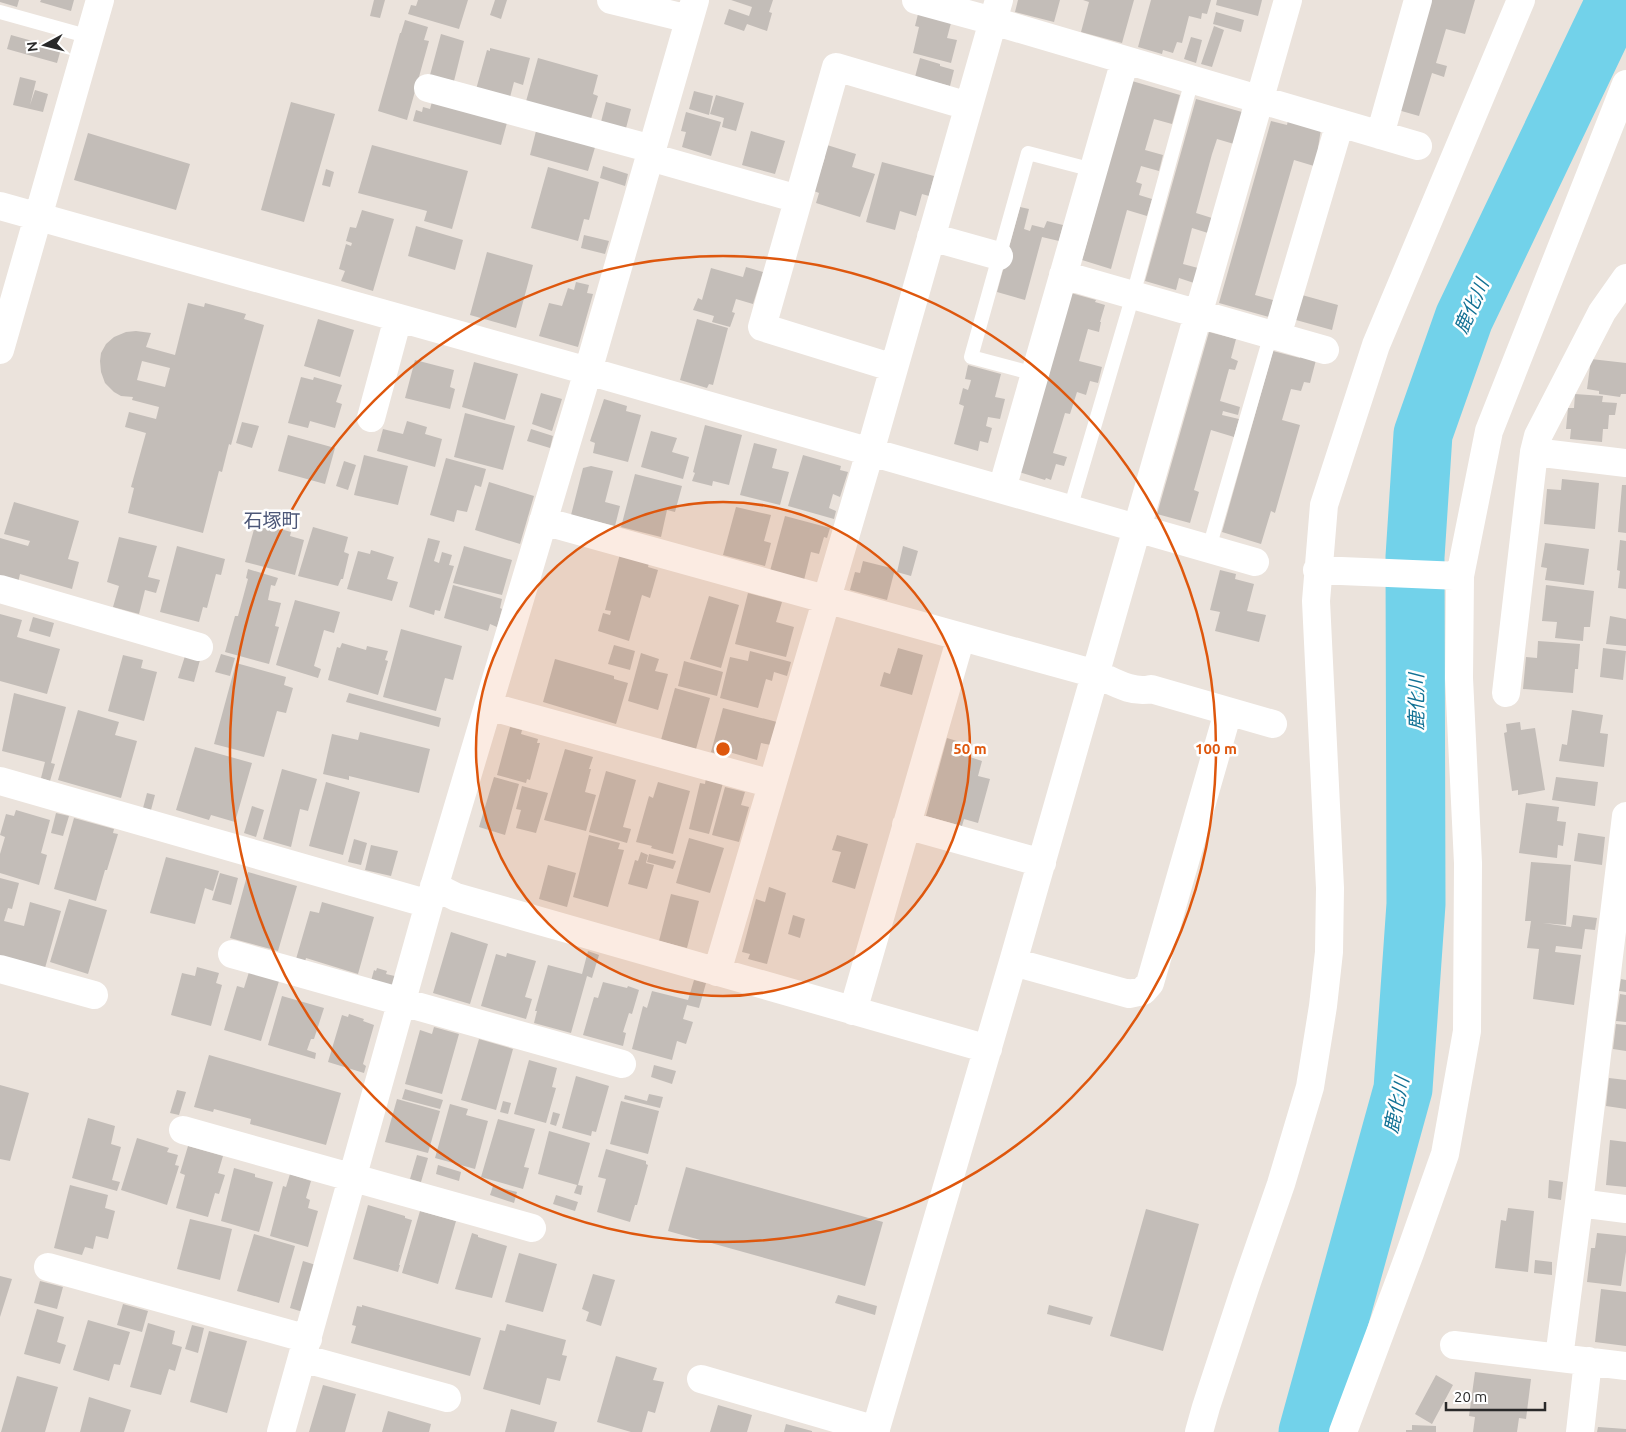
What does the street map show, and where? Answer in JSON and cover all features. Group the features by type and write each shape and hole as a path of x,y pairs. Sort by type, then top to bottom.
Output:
{"street":[{"path":"0,350 5,315 39,217 100,0"},
{"path":"281,1432 432,895 588,371 692,10 611,0"},
{"path":"916,0 996,10 1125,60 1418,146"},
{"path":"701,1379 876,1431 1042,862 1288,0"},
{"path":"1380,135 1418,0"},
{"path":"1199,1432 1246,1285 1281,1184 1307,1096 1323,1006 1329,952 1330,888 1316,601 1324,505 1376,345 1521,0"},
{"path":"717,972 870,452 996,10"},
{"path":"1002,489 1125,60"},
{"path":"894,368 762,327 798,198 836,67 968,106"},
{"path":"1343,1432 1445,1154 1467,1031 1468,863 1459,678 1460,576 1489,430 1626,84"},
{"path":"428,88 798,198"},
{"path":"1274,335 1340,123"},
{"path":"0,206 588,371 1255,562"},
{"path":"931,237 999,256"},
{"path":"1063,275 1325,350"},
{"path":"1626,279 1621,318 1626,318"},
{"path":"1506,693 1534,452 1538,436 1602,312 1626,279"},
{"path":"372,418 398,318"},
{"path":"1534,452 1626,463"},
{"path":"543,521 827,598 1096,674 1143,691 1151,689 1273,724"},
{"path":"1318,570 1460,576"},
{"path":"0,590 199,647"},
{"path":"853,1011 961,636"},
{"path":"488,706 772,784"},
{"path":"1013,962 1129,994 1143,991 1150,983 1228,712"},
{"path":"0,781 432,895 456,897 988,1049"},
{"path":"1559,1358 1626,816"},
{"path":"906,825 1042,862"},
{"path":"232,954 622,1064"},
{"path":"0,968 94,995"},
{"path":"183,1130 532,1228"},
{"path":"1579,1203 1626,1209"},
{"path":"48,1267 305,1349 447,1398"},
{"path":"1454,1345 1626,1366"},
{"path":"1580,1432 1588,1361"}],"lane":[{"path":"0,12 90,37"},
{"path":"1070,509 1133,294 1192,80"},
{"path":"1035,374 971,357 1028,153 1093,170"},
{"path":"1210,548 1274,335"}],"building":[{"path":"0,0 19,0 17,7 0,2"},
{"path":"41,0 74,0 71,11 40,2"},
{"path":"374,0 385,0 380,18 370,16"},
{"path":"418,0 468,0 459,29 408,14 411,5 416,6"},
{"path":"495,0 507,0 501,19 490,15"},
{"path":"731,0 773,0 769,12 772,13 767,31 747,24 744,31 724,24 729,9 749,16 752,7"},
{"path":"1018,0 1060,0 1054,22 1015,12"},
{"path":"1083,0 1134,0 1122,43 1081,32 1089,2"},
{"path":"1151,0 1211,0 1207,14 1202,13 1201,19 1189,16 1182,43 1177,42 1173,53 1163,50 1162,54 1138,47"},
{"path":"1217,0 1262,0 1258,16 1216,5"},
{"path":"1429,0 1475,0 1465,34 1446,29 1436,63 1447,66 1444,77 1432,73 1419,116 1398,110"},
{"path":"1216,12 1244,20 1241,32 1213,24"},
{"path":"918,14 951,23 947,38 957,40 951,63 913,53 919,27 915,26"},
{"path":"405,20 428,27 424,40 429,41 407,120 378,111"},
{"path":"1214,26 1224,30 1212,67 1201,64"},
{"path":"441,34 464,41 454,81 430,75"},
{"path":"11,35 61,49 57,63 7,49"},
{"path":"1191,37 1202,40 1196,63 1184,59"},
{"path":"490,48 530,58 523,85 514,82 509,101 475,93 487,50 490,51"},
{"path":"538,58 598,75 593,94 598,96 590,122 525,105"},
{"path":"920,58 954,70 950,86 915,77"},
{"path":"20,77 36,81 30,105 35,90 48,94 43,112 13,105"},
{"path":"1132,81 1180,95 1172,124 1154,119 1145,150 1163,155 1159,171 1141,166 1136,182 1142,184 1139,195 1152,199 1147,216 1127,210 1111,269 1082,260"},
{"path":"694,91 713,96 709,115 689,109"},
{"path":"716,95 744,103 736,131 722,127 724,118 710,114"},
{"path":"433,98 508,119 501,145 413,121 416,110 422,112 423,107 430,109"},
{"path":"1196,99 1242,112 1234,144 1217,139 1212,154 1196,213 1212,218 1208,233 1192,228 1183,264 1198,268 1194,283 1179,278 1176,290 1145,281"},
{"path":"291,102 335,114 304,222 261,210"},
{"path":"606,102 631,109 625,132 600,126"},
{"path":"686,112 721,122 711,156 682,147 686,132 681,131"},
{"path":"1288,120 1321,129 1319,149 1314,166 1294,160 1255,295 1273,300 1269,317 1219,303 1271,121 1287,125"},
{"path":"536,131 596,144 588,171 530,155"},
{"path":"751,131 785,141 775,174 742,165"},
{"path":"88,133 190,164 176,210 74,180"},
{"path":"372,145 468,171 452,229 424,221 427,211 358,193"},
{"path":"827,145 856,154 852,167 875,174 860,217 816,203 819,193 814,191"},
{"path":"882,162 934,176 929,196 922,194 916,216 900,211 895,230 866,222"},
{"path":"603,166 628,174 625,186 600,178"},
{"path":"548,167 599,182 589,220 584,219 578,241 531,228"},
{"path":"326,169 334,172 330,187 322,185"},
{"path":"1020,207 1029,209 1024,229 1030,231 1032,225 1044,228 1047,221 1063,225 1059,241 1042,237 1025,300 997,292"},
{"path":"362,210 394,219 373,291 341,281 345,271 339,269 346,244 351,246 352,243 346,241 350,227 356,228"},
{"path":"416,226 463,240 455,270 408,256"},
{"path":"584,235 609,241 605,254 581,248"},
{"path":"487,252 533,265 516,328 470,315"},
{"path":"746,267 763,272 753,304 736,299 732,312 735,313 730,327 712,322 714,316 693,310 698,298 702,300 711,268 743,277"},
{"path":"576,282 589,285 587,293 593,294 578,347 539,336 549,303 562,306 568,288 574,290"},
{"path":"1071,293 1096,300 1095,302 1105,305 1099,332 1088,329 1079,361 1102,367 1098,383 1090,381 1086,395 1077,392 1070,414 1065,413 1053,453 1067,457 1064,466 1056,464 1051,480 1046,478 1045,480 1019,472"},
{"path":"1302,295 1338,305 1332,330 1296,320"},
{"path":"188,303 204,307 205,303 246,314 244,319 264,325 231,445 229,444 222,472 219,471 203,533 128,513 134,488 131,487 146,433 125,427 129,412 156,419 159,407 132,400 133,397 121,396 114,392 105,383 101,372 101,353 106,344 114,337 126,332 151,333 146,347 175,355","holes":["142,361 170,368 165,387 137,380"]},
{"path":"318,319 354,330 340,377 304,366"},
{"path":"697,319 728,328 713,385 709,384 707,388 680,380"},
{"path":"1209,332 1236,339 1231,358 1238,361 1235,370 1229,369 1220,401 1240,407 1238,415 1223,411 1222,415 1239,419 1234,437 1211,430 1194,490 1199,492 1190,523 1157,514"},
{"path":"1273,351 1300,358 1301,355 1316,360 1310,383 1304,382 1301,391 1291,389 1282,420 1300,425 1275,513 1271,511 1261,544 1222,532"},
{"path":"1591,359 1626,363 1626,394 1621,394 1620,397 1599,394 1599,391 1587,389"},
{"path":"415,360 454,370 450,387 455,389 450,409 405,398"},
{"path":"474,362 518,374 505,420 462,407"},
{"path":"968,365 1001,374 995,397 1005,399 1000,419 988,417 986,426 992,428 988,443 980,441 978,451 954,444 964,406 959,404 963,388 968,390 971,380 965,379"},
{"path":"301,377 313,380 314,377 342,385 336,402 342,404 335,428 310,421 308,428 288,423"},
{"path":"541,393 562,399 552,431 532,424"},
{"path":"1575,394 1603,396 1602,402 1617,403 1615,415 1609,415 1608,429 1603,429 1602,442 1570,439 1571,429 1566,429 1568,408 1574,408"},
{"path":"604,399 627,406 626,411 641,415 628,462 593,453 595,443 590,441"},
{"path":"465,413 515,426 503,470 454,457"},
{"path":"407,421 427,427 425,434 442,439 435,467 377,451 383,429 403,434"},
{"path":"242,422 259,426 252,448 236,443"},
{"path":"705,425 742,435 729,485 713,481 712,486 692,481"},
{"path":"531,429 553,436 550,448 527,441"},
{"path":"651,431 677,438 672,452 689,457 683,479 641,467"},
{"path":"288,435 335,448 325,484 278,471"},
{"path":"754,443 777,449 772,468 789,472 780,505 740,495"},
{"path":"364,455 408,466 398,505 354,495"},
{"path":"803,455 841,466 840,470 848,472 840,497 833,494 829,508 836,511 834,519 788,506"},
{"path":"446,458 486,469 481,487 475,485 467,512 457,510 454,522 430,515"},
{"path":"344,461 356,465 348,490 336,486"},
{"path":"591,466 613,471 605,502 620,506 615,526 571,515 583,468"},
{"path":"635,474 682,486 675,512 667,510 661,537 621,527"},
{"path":"1562,479 1599,483 1595,529 1544,524 1547,489 1561,490"},
{"path":"489,482 534,496 520,544 475,530"},
{"path":"1622,485 1626,485 1626,533 1618,532"},
{"path":"14,502 79,521 68,559 79,562 72,589 20,574 18,583 0,577 0,538 28,546 30,541 4,534"},
{"path":"736,507 771,515 764,541 771,543 765,566 723,555"},
{"path":"785,516 830,528 827,538 824,537 819,554 811,552 804,580 770,571"},
{"path":"256,522 291,532 290,536 304,540 295,575 245,562"},
{"path":"313,527 348,537 344,552 349,554 343,579 341,579 338,586 298,576"},
{"path":"119,537 157,546 148,577 160,580 156,593 145,590 139,614 113,607 119,586 107,582"},
{"path":"428,538 440,541 434,561 439,563 442,552 452,555 449,565 454,566 440,611 435,610 434,615 409,607"},
{"path":"1620,540 1626,541 1626,589 1618,588 1620,571 1617,570"},
{"path":"1545,543 1589,549 1584,585 1545,580 1547,568 1541,567"},
{"path":"177,546 225,559 221,575 216,574 207,608 203,607 199,622 160,612"},
{"path":"464,546 512,560 502,595 453,583"},
{"path":"903,546 918,551 911,576 897,572"},
{"path":"371,550 394,557 387,579 398,582 392,601 347,589 358,551 370,554"},
{"path":"620,554 649,563 648,567 658,570 650,598 642,595 629,641 598,631 603,613 610,615 611,611 605,610"},
{"path":"863,561 895,569 887,600 850,590 855,572 860,573"},
{"path":"248,569 278,578 275,586 271,585 268,600 281,603 275,626 279,627 269,664 225,652 235,616 238,616 248,579 246,578"},
{"path":"1220,570 1236,574 1235,579 1254,584 1247,611 1266,615 1259,642 1215,631 1220,612 1210,610"},
{"path":"453,585 502,599 500,608 502,609 497,627 490,624 488,631 444,618"},
{"path":"1546,585 1594,591 1590,627 1584,627 1583,641 1555,638 1557,622 1542,621"},
{"path":"748,593 782,602 776,622 794,627 786,657 735,644"},
{"path":"709,596 739,605 721,668 690,659"},
{"path":"295,600 340,612 334,633 324,630 314,666 321,669 318,678 276,665"},
{"path":"0,614 22,620 17,637 60,649 47,694 0,681"},
{"path":"1610,616 1626,619 1626,646 1606,644"},
{"path":"33,617 54,623 50,637 29,631"},
{"path":"401,629 462,646 453,680 445,678 436,711 383,697"},
{"path":"1538,641 1580,644 1578,669 1575,669 1573,693 1523,689 1526,657 1537,658"},
{"path":"342,643 366,650 367,646 388,651 385,660 388,661 378,695 328,680 337,647 340,648"},
{"path":"614,645 635,651 630,670 608,664"},
{"path":"898,648 923,655 912,695 880,686 884,672 890,674"},
{"path":"1603,648 1626,651 1623,680 1600,677"},
{"path":"750,651 791,662 787,676 774,672 772,681 766,679 758,708 720,698 730,657 748,661"},
{"path":"641,653 659,659 655,671 668,674 658,710 628,701"},
{"path":"221,654 235,658 230,676 215,672"},
{"path":"123,655 143,660 141,668 157,672 144,721 108,711"},
{"path":"185,656 200,660 194,682 178,678"},
{"path":"555,659 614,676 614,679 628,683 616,724 543,702"},
{"path":"684,661 723,672 717,696 678,686"},
{"path":"236,663 286,677 284,685 293,688 286,713 277,711 264,757 214,744"},
{"path":"675,688 710,698 696,749 661,740"},
{"path":"14,693 66,707 51,763 55,764 50,781 41,778 45,762 2,751"},
{"path":"349,693 441,718 439,727 346,702"},
{"path":"723,708 777,722 771,745 761,743 757,760 722,750 720,755 711,752"},
{"path":"78,710 119,722 115,735 137,741 121,798 58,780"},
{"path":"1572,710 1603,715 1600,733 1608,734 1604,767 1559,761 1562,744 1567,745"},
{"path":"1520,722 1521,730 1535,728 1545,790 1518,795 1518,790 1512,791 1504,733 1507,732 1506,724"},
{"path":"510,727 522,730 521,734 538,739 537,743 540,743 530,780 527,779 526,783 497,775"},
{"path":"360,732 430,749 419,793 349,776 349,780 323,774 332,734 358,740"},
{"path":"947,738 970,745 967,756 982,761 978,776 990,779 978,823 964,819 962,826 926,816"},
{"path":"195,747 252,763 235,822 211,815 209,820 176,810"},
{"path":"565,749 593,757 585,792 596,795 586,831 544,820"},
{"path":"282,769 317,779 308,811 300,809 291,847 263,839"},
{"path":"606,771 636,780 623,827 631,829 627,843 589,832"},
{"path":"494,777 519,784 505,835 479,827"},
{"path":"1556,777 1598,782 1595,806 1552,800"},
{"path":"706,778 723,783 709,834 689,829 700,783 705,784"},
{"path":"326,782 360,792 343,855 309,846"},
{"path":"658,782 690,791 673,854 636,842 649,796 653,798"},
{"path":"522,786 548,793 536,833 516,828 521,810 516,809"},
{"path":"725,787 745,792 741,805 749,807 739,842 712,835"},
{"path":"147,793 155,795 151,810 143,808"},
{"path":"1526,803 1559,807 1557,821 1566,822 1563,846 1558,845 1557,858 1519,853"},
{"path":"252,806 264,810 256,837 244,833"},
{"path":"16,810 50,820 41,853 47,855 39,885 0,873 0,854 5,837 0,835 6,814 14,816"},
{"path":"56,813 69,816 63,836 51,833"},
{"path":"74,818 114,829 113,833 118,834 96,901 54,889"},
{"path":"1578,833 1605,837 1602,865 1574,861"},
{"path":"589,835 620,843 618,849 624,850 608,907 573,897"},
{"path":"837,835 868,844 855,889 832,882 841,852 832,850"},
{"path":"689,838 724,848 710,893 676,883"},
{"path":"354,839 367,843 361,865 348,862"},
{"path":"371,845 398,851 391,876 365,870"},
{"path":"641,852 648,855 646,863 654,865 647,889 628,884 635,860 638,861"},
{"path":"649,854 676,861 673,869 647,862"},
{"path":"166,857 219,871 213,891 205,888 195,924 150,913"},
{"path":"1531,862 1571,865 1566,925 1543,923 1571,927 1573,915 1597,918 1595,930 1585,929 1582,949 1556,946 1555,952 1581,955 1574,1005 1533,999 1539,949 1527,948 1531,921 1525,921"},
{"path":"548,865 576,873 567,907 539,899"},
{"path":"248,872 297,886 278,951 230,938"},
{"path":"220,873 238,878 231,905 212,900"},
{"path":"0,878 19,883 12,909 8,908 4,921 24,926 30,902 61,911 45,968 0,956"},
{"path":"769,887 786,893 767,964 748,959 750,954 742,952 756,899 765,902"},
{"path":"671,894 699,901 687,948 659,941"},
{"path":"69,899 107,910 88,974 50,962"},
{"path":"322,902 374,917 358,974 306,958 305,962 296,959 310,911 319,913"},
{"path":"793,915 805,919 800,938 788,934"},
{"path":"451,932 488,944 470,1004 433,993"},
{"path":"588,951 599,955 592,978 587,976 571,1033 534,1023 537,1011 535,1011 548,965 582,974"},
{"path":"507,953 536,961 525,997 532,999 526,1019 481,1006 496,954 506,957"},
{"path":"197,967 219,973 216,983 222,985 211,1026 171,1015 182,973 195,976"},
{"path":"377,968 387,971 386,974 399,977 396,988 371,981 374,970 376,971"},
{"path":"249,972 279,981 261,1041 224,1030 237,986 244,988"},
{"path":"1621,979 1626,980 1626,992 1619,991"},
{"path":"694,980 706,983 699,1008 687,1005 683,1019 693,1022 686,1044 677,1041 672,1060 632,1049 643,1006 647,1008 652,991 688,1000"},
{"path":"603,982 627,988 628,986 639,990 632,1014 629,1013 623,1032 626,1033 623,1046 583,1035 594,997 598,998"},
{"path":"1620,994 1626,995 1626,1022 1616,1021"},
{"path":"282,996 324,1008 314,1039 311,1039 307,1050 316,1053 315,1059 268,1045"},
{"path":"349,1014 374,1025 363,1064 366,1066 364,1073 328,1062 342,1015 348,1017"},
{"path":"1616,1024 1626,1025 1626,1051 1613,1049"},
{"path":"434,1027 459,1034 442,1094 405,1084 420,1030 432,1034"},
{"path":"479,1039 513,1049 496,1110 461,1100"},
{"path":"209,1055 341,1093 326,1145 250,1124 251,1119 214,1109 213,1112 194,1107"},
{"path":"529,1060 557,1068 552,1087 556,1088 546,1123 514,1114"},
{"path":"654,1065 676,1071 672,1084 651,1077"},
{"path":"576,1076 609,1086 596,1132 592,1131 591,1136 562,1128"},
{"path":"1609,1078 1626,1080 1626,1109 1606,1106"},
{"path":"0,1085 29,1093 10,1161 0,1159"},
{"path":"405,1089 443,1100 440,1109 402,1099"},
{"path":"177,1090 186,1092 179,1115 170,1113"},
{"path":"649,1094 663,1097 660,1108 624,1099 625,1095 647,1101"},
{"path":"397,1099 440,1111 428,1153 385,1142"},
{"path":"503,1101 511,1103 508,1114 500,1112"},
{"path":"621,1101 659,1111 648,1154 610,1144"},
{"path":"450,1104 468,1109 466,1115 488,1121 475,1169 435,1158"},
{"path":"553,1112 560,1114 556,1126 550,1124"},
{"path":"88,1118 115,1126 111,1144 121,1147 112,1180 120,1182 117,1191 72,1178"},
{"path":"498,1119 535,1129 524,1167 529,1168 523,1189 481,1177"},
{"path":"549,1131 590,1143 578,1185 583,1186 581,1195 574,1193 577,1185 538,1174"},
{"path":"137,1138 169,1148 167,1152 178,1155 175,1165 179,1166 167,1205 121,1190"},
{"path":"1610,1140 1626,1142 1626,1187 1606,1185"},
{"path":"188,1146 223,1156 218,1173 225,1175 219,1194 215,1193 208,1217 176,1208 185,1175 180,1173"},
{"path":"606,1149 646,1161 648,1165 637,1205 635,1205 630,1222 597,1212 606,1179 598,1177"},
{"path":"417,1155 428,1158 421,1182 410,1179"},
{"path":"438,1165 461,1172 459,1181 436,1174"},
{"path":"686,1167 883,1222 865,1286 668,1231"},
{"path":"234,1168 273,1182 259,1232 221,1221"},
{"path":"290,1174 311,1181 306,1198 310,1200 308,1208 318,1211 308,1247 270,1236 283,1186 286,1187"},
{"path":"1549,1180 1563,1182 1561,1200 1548,1198"},
{"path":"70,1185 108,1195 105,1208 115,1211 108,1239 96,1236 93,1249 85,1247 82,1255 54,1248"},
{"path":"493,1186 517,1192 514,1203 490,1195"},
{"path":"556,1195 578,1202 575,1211 553,1204"},
{"path":"368,1205 405,1216 405,1218 412,1220 398,1272 353,1259"},
{"path":"1508,1208 1534,1211 1528,1272 1495,1268 1501,1220 1506,1221"},
{"path":"1146,1209 1199,1224 1163,1351 1110,1336"},
{"path":"420,1211 456,1221 438,1284 402,1273"},
{"path":"190,1219 232,1229 220,1280 177,1269"},
{"path":"472,1233 478,1235 478,1237 507,1246 492,1298 455,1289"},
{"path":"1597,1233 1626,1236 1626,1252 1621,1286 1587,1282 1591,1248 1595,1248"},
{"path":"254,1234 295,1246 279,1303 237,1291"},
{"path":"519,1253 557,1264 543,1312 505,1302"},
{"path":"1535,1260 1552,1262 1552,1275 1534,1273"},
{"path":"303,1261 316,1265 303,1312 290,1308"},
{"path":"593,1274 615,1280 601,1326 586,1321 589,1312 582,1309"},
{"path":"0,1276 12,1279 0,1317"},
{"path":"40,1281 63,1287 57,1309 34,1303"},
{"path":"1601,1289 1626,1292 1626,1346 1595,1342"},
{"path":"838,1295 877,1306 875,1315 835,1303"},
{"path":"123,1304 148,1311 142,1332 117,1325"},
{"path":"362,1305 481,1338 470,1376 351,1343 356,1326 352,1325 357,1306 362,1307"},
{"path":"1049,1305 1093,1317 1090,1325 1047,1314"},
{"path":"37,1309 64,1317 57,1342 66,1345 60,1364 24,1354"},
{"path":"88,1320 130,1332 120,1365 114,1364 109,1381 73,1370"},
{"path":"148,1323 175,1331 172,1344 182,1347 175,1371 169,1369 161,1395 130,1387"},
{"path":"507,1324 566,1340 562,1355 567,1356 560,1381 547,1378 540,1405 483,1389 500,1330 505,1331"},
{"path":"192,1325 204,1328 198,1353 185,1349"},
{"path":"209,1331 247,1341 227,1413 190,1402"},
{"path":"616,1356 657,1368 653,1380 664,1382 655,1413 648,1411 642,1432 631,1432 597,1422"},
{"path":"1475,1372 1531,1379 1526,1419 1519,1418 1517,1432 1473,1432 1475,1417 1469,1416"},
{"path":"1436,1375 1453,1385 1432,1424 1415,1414"},
{"path":"17,1376 58,1387 45,1432 1,1432"},
{"path":"323,1385 356,1394 345,1432 309,1432"},
{"path":"89,1397 131,1410 124,1432 80,1432"},
{"path":"718,1405 752,1415 747,1432 710,1432"},
{"path":"511,1409 557,1422 554,1432 505,1432"},
{"path":"388,1411 431,1424 429,1432 382,1432"},
{"path":"786,1424 812,1431 812,1432 784,1432"},
{"path":"1412,1425 1436,1426 1436,1432 1406,1432 1406,1430 1412,1430"},
{"path":"1598,1427 1626,1429 1626,1432 1597,1432"}],"waterway":[{"name":"鹿化川","path":"1308,1432 1403,1089 1416,904 1415,557 1423,434 1464,318 1616,0"}],"district":[{"name":"石塚町","path":"272,520"}]}
